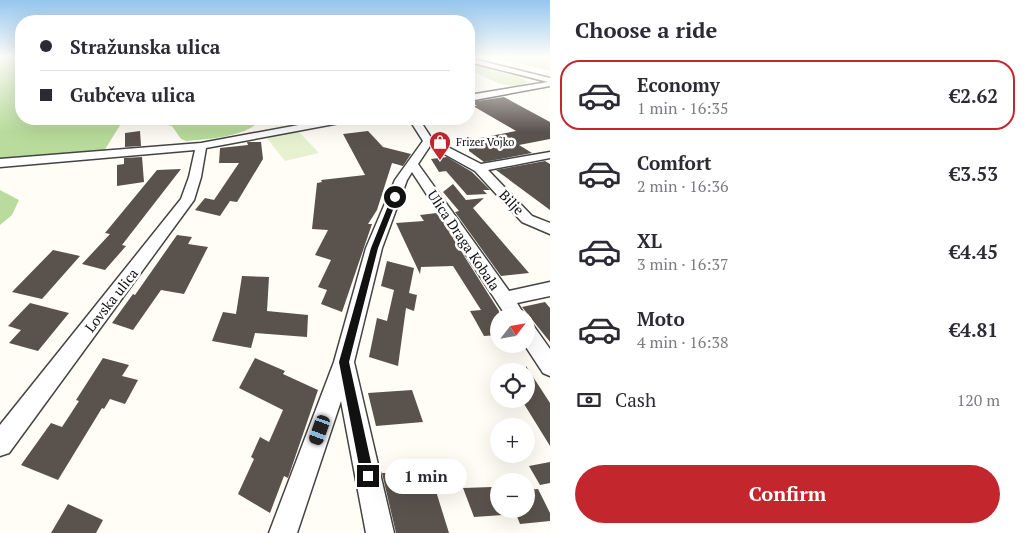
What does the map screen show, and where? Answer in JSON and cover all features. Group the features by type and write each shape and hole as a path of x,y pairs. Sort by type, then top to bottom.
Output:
{"street":[{"path":"475,97 550,84"},
{"path":"0,163 201,146 313,125"},
{"path":"283,533 344,362 374,248 402,180 428,141 426,134 419,125"},
{"name":"Bilje","path":"428,141 479,168 527,218 550,229"},
{"name":"Lovska ulica","path":"0,444 187,200 195,177 201,146"},
{"path":"479,168 550,154"},
{"name":"Ulica Draga Kobala","path":"412,163 510,308"},
{"path":"504,299 550,288"},
{"path":"535,344 550,366"},
{"path":"344,362 380,533"}],"green space":[{"path":"0,82 15,82 15,125 120,125 104,151 0,165"},
{"path":"495,82 529,82 513,86"},
{"path":"168,125 255,125 247,130 226,136 186,141 181,139 172,126"},
{"path":"298,131 319,153 285,161 266,137"},
{"path":"0,190 19,200 12,215 0,225"}],"building":[{"path":"504,97 550,122 550,139 519,145 532,153 484,162 469,151 469,140 516,131 475,107 477,106 475,101"},
{"path":"140,131 141,146 125,147 125,133"},
{"path":"368,131 383,147 411,154 403,166 392,163 377,210 368,224 372,224 342,312 321,304 327,290 318,287 331,260 315,255 328,230 312,229 317,183 322,182 321,180 365,175 343,134"},
{"path":"247,142 261,142 263,159 237,202 230,201 220,216 195,210 205,198 214,200 239,163 219,163 220,148 248,145"},
{"path":"142,157 144,182 117,186 117,165 124,164 124,158"},
{"path":"447,157 472,172 490,190 483,190 487,194 467,195 446,171 439,172 431,159"},
{"path":"545,161 550,164 550,210 496,170"},
{"path":"181,169 122,245 126,246 105,270 82,264 110,234 105,233 157,170"},
{"path":"453,184 466,200 484,198 473,208 529,273 501,276 455,212 459,211 443,192"},
{"path":"437,213 497,308 490,308 490,336 484,336 470,311 481,310 453,266 421,267 420,274 396,223 424,221 420,215"},
{"path":"177,235 192,237 188,244 208,247 184,294 161,290 133,330 112,323 133,294 135,295"},
{"path":"53,250 80,256 42,299 12,292"},
{"path":"387,261 414,268 409,293 417,295 414,311 406,308 398,366 369,357 377,318 387,321 394,290 381,286"},
{"path":"242,276 269,277 267,311 308,315 307,337 255,333 251,348 212,341 223,312 236,314"},
{"path":"545,302 550,308 550,342 535,323 535,308 522,307"},
{"path":"30,303 69,313 38,351 9,343 21,330 8,326"},
{"path":"103,358 129,365 122,376 138,380 125,404 110,399 104,409 102,408 58,480 21,465 51,423 62,427 79,401 76,400"},
{"path":"255,358 285,371 283,374 318,390 288,478 284,476 270,513 238,494 254,459 251,457 260,437 269,442 283,410 239,388"},
{"path":"535,380 550,403 550,446 535,422 535,418 533,418 527,408 535,408"},
{"path":"412,390 423,422 376,426 368,393"},
{"path":"550,462 550,483 540,485 535,473 529,466"},
{"path":"430,472 449,533 396,533 382,473"},
{"path":"490,487 490,516 474,517 463,488"},
{"path":"535,489 538,489 550,513 550,521 520,524 518,518 535,518"},
{"path":"68,504 103,520 96,533 51,533"}],"place":[{"name":"Frizer Vojko","path":"440,161"}],"route":[{"path":"368,476 344,362 374,248 395,197"}]}
